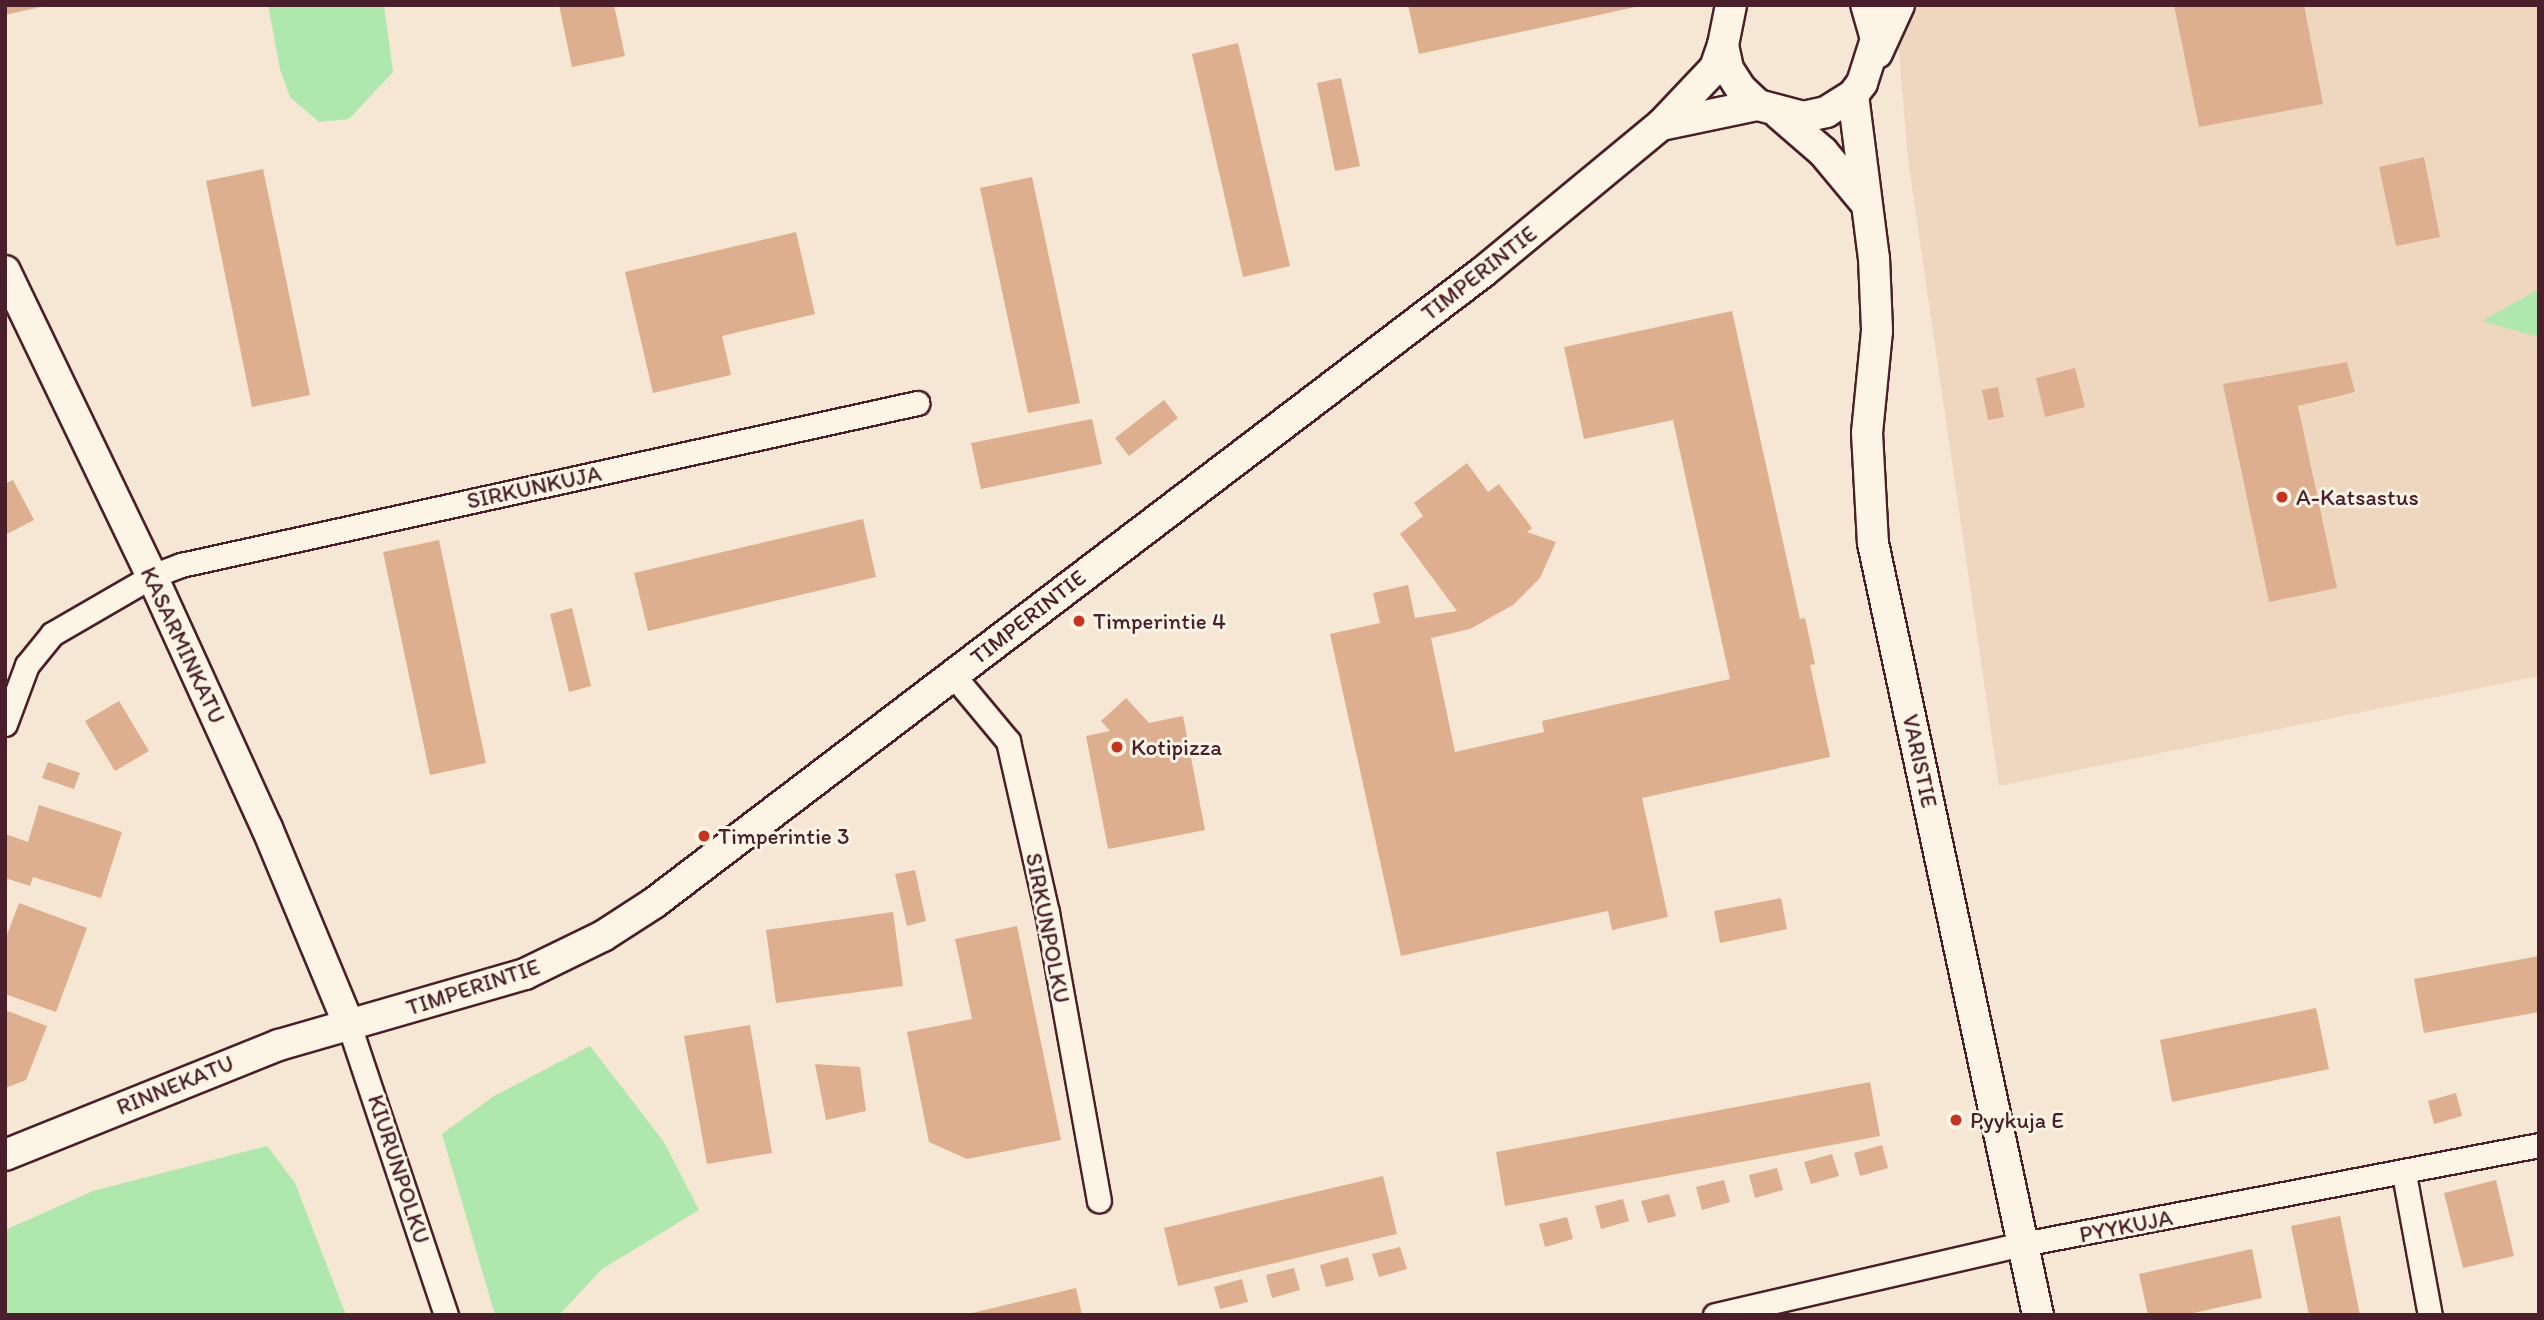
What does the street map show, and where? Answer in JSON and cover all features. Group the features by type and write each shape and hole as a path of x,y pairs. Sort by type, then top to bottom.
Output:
{"street":[{"name":"TIMPERINTIE","path":"349,1025 525,974 603,936 654,904 1483,272 1661,125 1715,68 1731,5"},
{"path":"1866,5 1875,39 1872,63"},
{"path":"1853,96 1899,5"},
{"name":"VARISTIE","path":"1723,45 1728,69 1769,109 1823,152 1864,201"},
{"name":"TIMPERINTIE","path":"1661,125 1769,109 1803,117 1826,112 1853,96"},
{"name":"VARISTIE","path":"1853,96 1864,201 1874,258 1877,331 1867,433 1873,543 2038,1315"},
{"name":"KASARMINKATU","path":"5,271 152,576 267,828 349,1025"},
{"name":"SIRKUNKUJA","path":"5,724 27,665 52,634 152,576 181,565 917,403"},
{"name":"SIRKUNPOLKU","path":"953,675 1008,741 1047,912 1099,1200"},
{"name":"RINNEKATU","path":"5,1155 196,1076 349,1025"},
{"name":"KIURUNPOLKU","path":"349,1025 446,1315"},
{"name":"PYYKUJA","path":"1715,1315 1791,1306 2023,1244 2404,1174 2539,1145"},
{"path":"2404,1174 2430,1315"}],"shaded area":[{"path":"1895,5 2539,5 2539,676 1999,786 1908,159"}],"green space":[{"path":"268,5 384,5 393,72 349,119 319,122 290,97 280,69"},
{"path":"2539,289 2539,337 2482,321"},
{"path":"590,1046 664,1142 699,1210 602,1269 559,1315 495,1315 442,1134 494,1096"},
{"path":"267,1146 295,1183 346,1315 5,1315 5,1230 93,1191"}],"building":[{"path":"5,5 45,5 45,6 5,15"},
{"path":"559,5 614,5 625,56 572,67"},
{"path":"1408,5 1640,5 1640,6 1419,54"},
{"path":"2174,5 2304,5 2323,104 2199,127"},
{"path":"1238,43 1290,266 1243,277 1192,54"},
{"path":"1341,78 1360,166 1335,171 1317,83"},
{"path":"2424,157 2440,237 2396,246 2379,167"},
{"path":"263,169 310,395 252,407 206,181"},
{"path":"1032,177 1080,403 1028,413 980,188"},
{"path":"796,232 815,314 722,336 731,375 653,393 625,272"},
{"path":"1732,311 1800,619 1805,618 1815,664 1810,665 1830,757 1642,798 1668,917 1612,930 1608,911 1401,956 1330,634 1380,623 1373,593 1408,585 1415,618 1457,611 1400,534 1423,516 1414,503 1467,463 1488,492 1499,484 1532,528 1527,532 1556,542 1540,578 1513,605 1470,629 1431,638 1455,752 1544,732 1542,721 1730,679 1673,420 1584,439 1564,347"},
{"name":"A-Katsastus","path":"2347,362 2355,392 2298,406 2337,588 2269,602 2223,384"},
{"path":"2075,368 2085,407 2045,417 2036,378"},
{"path":"1998,387 2004,417 1988,420 1982,390"},
{"path":"1164,400 1178,418 1129,456 1115,438"},
{"path":"1092,419 1102,464 981,489 971,443"},
{"path":"13,480 34,520 5,535 5,484"},
{"path":"863,519 876,577 648,631 634,573"},
{"path":"439,540 486,763 430,775 383,552"},
{"path":"572,608 591,686 569,692 550,614"},
{"path":"1126,698 1149,723 1183,716 1205,830 1108,849 1086,736 1110,731 1101,721"},
{"path":"119,701 149,751 115,771 85,721"},
{"path":"48,762 80,773 74,789 42,778"},
{"path":"39,805 122,832 101,898 33,877 30,886 5,878 5,834 28,842"},
{"path":"915,870 926,921 907,926 895,874"},
{"path":"1781,898 1787,929 1720,943 1714,911"},
{"path":"19,903 87,928 56,1012 5,994 5,940"},
{"path":"893,912 903,986 776,1003 766,930"},
{"path":"1017,926 1061,1140 967,1159 929,1142 907,1032 972,1019 955,939"},
{"path":"2539,956 2539,1012 2424,1033 2414,979"},
{"path":"2316,1008 2329,1069 2172,1102 2160,1040"},
{"path":"5,1010 47,1026 26,1080 5,1088"},
{"path":"750,1025 772,1153 707,1164 684,1036"},
{"path":"815,1064 860,1067 866,1111 826,1120"},
{"path":"1870,1082 1880,1136 1505,1206 1496,1152"},
{"path":"2456,1093 2462,1116 2434,1124 2428,1101"},
{"path":"1882,1145 1888,1168 1860,1176 1854,1153"},
{"path":"1832,1154 1839,1176 1811,1184 1804,1162"},
{"path":"1777,1168 1783,1190 1755,1198 1749,1175"},
{"path":"1383,1176 1397,1234 1178,1286 1164,1228"},
{"path":"1724,1180 1730,1202 1702,1210 1696,1187"},
{"path":"2496,1180 2514,1256 2463,1268 2444,1193"},
{"path":"1669,1194 1676,1216 1648,1223 1641,1201"},
{"path":"1623,1199 1629,1221 1601,1229 1595,1206"},
{"path":"2340,1216 2360,1315 2309,1315 2291,1226"},
{"path":"1567,1217 1573,1239 1545,1247 1539,1224"},
{"path":"1400,1247 1407,1269 1379,1277 1372,1254"},
{"path":"2252,1249 2262,1298 2184,1315 2148,1315 2139,1274"},
{"path":"1348,1257 1354,1280 1326,1287 1320,1265"},
{"path":"1294,1268 1300,1290 1272,1298 1266,1275"},
{"path":"1242,1279 1248,1302 1220,1309 1214,1287"},
{"path":"1076,1288 1082,1315 968,1315 968,1314"}],"place":[{"name":"A-Katsastus","path":"2282,497"},
{"name":"Timperintie 4","path":"1079,621"},
{"name":"Kotipizza","path":"1117,747"},
{"name":"Timperintie 3","path":"704,836"},
{"name":"Pyykuja E","path":"1956,1120"}]}
